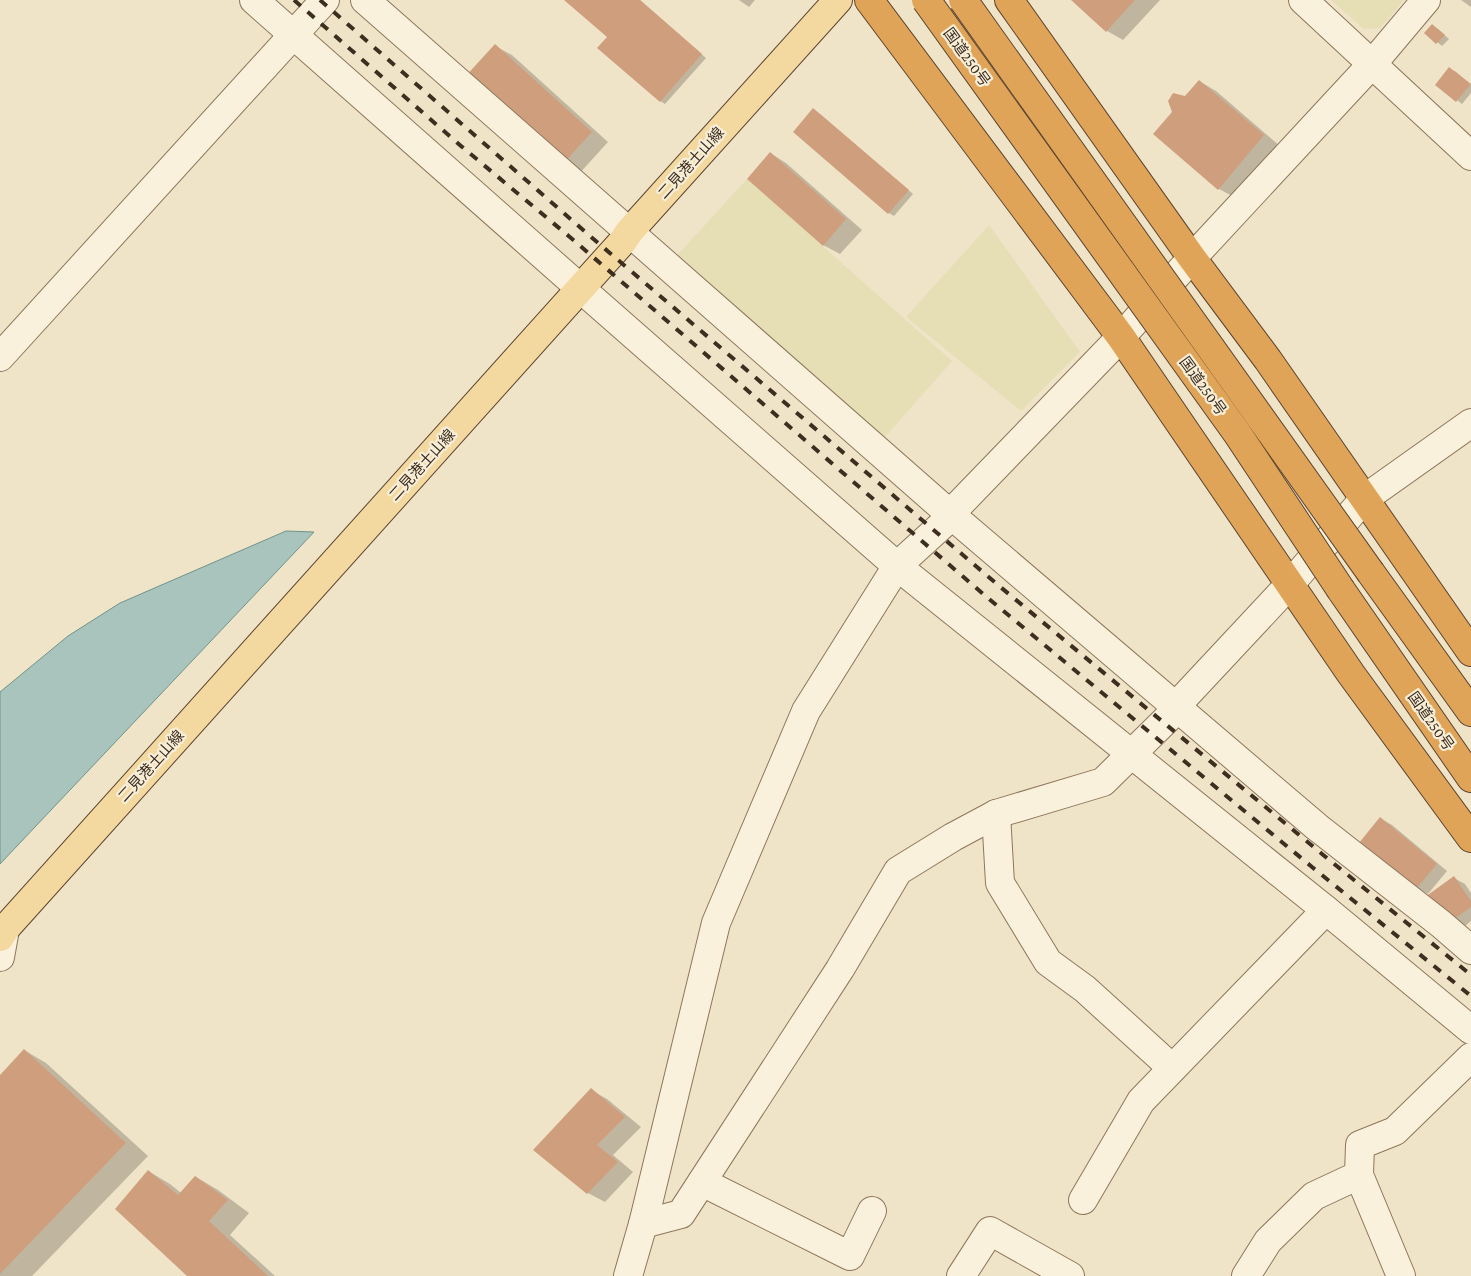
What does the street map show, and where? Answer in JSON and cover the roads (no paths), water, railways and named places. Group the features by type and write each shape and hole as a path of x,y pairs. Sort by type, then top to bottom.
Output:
{"highway":[{"path":"869,0 1121,338 1356,681 1471,838"},
{"name":"国道250号","path":"926,0 1237,433 1341,590 1471,778"},
{"name":"国道250号","path":"963,0 1471,712"},
{"path":"1008,0 1192,258 1268,360 1471,652"}],"main road":[{"name":"二見港土山線","path":"1,932 838,0"}],"street":[{"path":"254,0 897,566 1132,753 1471,1030"},
{"path":"0,357 325,0"},
{"path":"365,0 950,514 1317,827 1441,924 1471,950"},
{"path":"1303,0 1471,156"},
{"path":"628,1276 716,923 806,711 897,566 942,525 950,514 1121,338 1192,258 1373,63 1426,0"},
{"path":"642,1224 681,1214 840,969 898,871 953,837 996,814 1103,782 1173,713 1176,706 1290,584 1364,498 1471,423"},
{"path":"996,814 1000,883 1048,962 1085,989 1172,1068"},
{"path":"1083,1200 1141,1101 1326,910"},
{"path":"0,957 1,932"},
{"path":"1401,1276 1359,1175 1360,1145 1395,1131 1471,1057"},
{"path":"1246,1276 1268,1241 1314,1196 1359,1175"},
{"path":"702,1182 850,1256 872,1211"},
{"path":"961,1276 990,1231 1070,1276"}],"water":[{"path":"286,531 314,532 0,864 0,692 68,636 120,603"}],"railway":[{"path":"294,0 461,146 571,238 989,599 1312,867 1471,996"},
{"path":"320,0 590,236 998,585 1471,975"}]}
